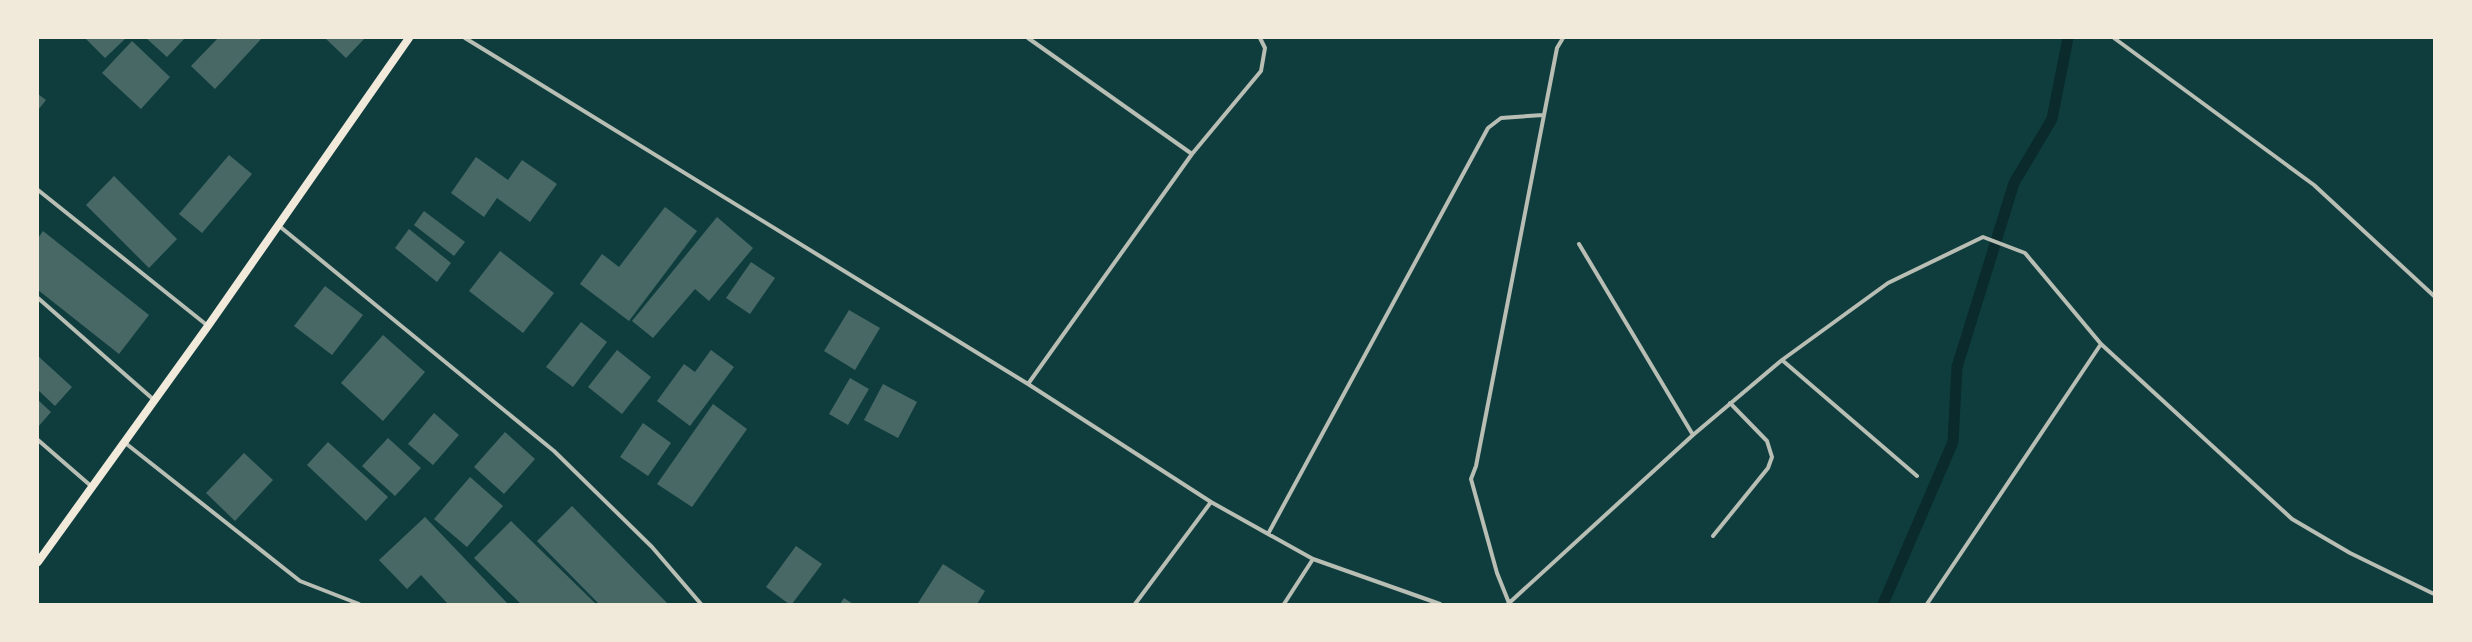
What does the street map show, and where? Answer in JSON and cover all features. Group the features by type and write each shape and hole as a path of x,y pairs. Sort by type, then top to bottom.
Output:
{"main road":[{"path":"38,562 91,486 208,326 277,224 409,38"}],"street":[{"path":"465,38 1028,384 1210,502 1313,559 1440,604"},
{"path":"1028,38 1192,154"},
{"path":"1028,384 1192,154 1261,71 1265,48 1260,38"},
{"path":"1563,38 1557,48 1543,115 1476,466 1471,479 1497,573 1508,603 1693,435 1782,360 1888,283 1983,237 2026,253 2101,344 2292,519 2350,553 2434,594"},
{"path":"2115,39 2314,185 2434,296"},
{"path":"1268,534 1488,128 1502,118 1543,115"},
{"path":"38,190 208,326"},
{"path":"277,224 554,451 652,547 701,604"},
{"path":"1579,244 1693,435"},
{"path":"38,298 154,400"},
{"path":"1927,604 2101,344"},
{"path":"1782,360 1918,476"},
{"path":"1713,536 1768,468 1772,457 1767,442 1730,403"},
{"path":"38,440 91,486"},
{"path":"124,441 300,581 359,604"},
{"path":"1136,604 1210,502"},
{"path":"1284,604 1313,559"}],"building":[{"path":"85,38 126,38 105,58"},
{"path":"146,38 185,38 167,57"},
{"path":"218,38 262,38 215,89 191,66"},
{"path":"325,38 365,38 346,58"},
{"path":"132,41 170,77 141,109 102,73"},
{"path":"38,94 46,100 38,110"},
{"path":"229,155 252,174 202,233 179,214"},
{"path":"476,157 508,180 522,160 557,184 530,222 497,198 484,217 451,193"},
{"path":"114,176 177,239 149,268 86,205"},
{"path":"665,207 697,231 629,321 580,284 602,254 619,267"},
{"path":"424,211 465,242 454,256 414,225"},
{"path":"717,217 753,248 709,301 695,289 653,338 632,321"},
{"path":"409,229 451,263 437,282 395,248"},
{"path":"43,231 149,315 119,354 38,290 38,238"},
{"path":"500,251 554,293 523,333 469,291"},
{"path":"751,262 775,278 750,314 726,298"},
{"path":"325,286 363,315 332,355 294,326"},
{"path":"849,310 880,328 855,370 824,351"},
{"path":"581,322 607,342 573,387 546,367"},
{"path":"383,335 425,372 383,421 341,383"},
{"path":"617,350 651,377 622,414 588,387"},
{"path":"711,350 734,367 690,426 657,401 684,364 695,372"},
{"path":"38,356 72,387 55,406 38,390"},
{"path":"850,378 869,389 848,425 829,414"},
{"path":"883,384 917,402 898,438 864,420"},
{"path":"38,400 51,412 38,427"},
{"path":"713,404 747,429 692,507 657,484"},
{"path":"434,413 459,435 433,465 408,444"},
{"path":"643,423 671,443 648,476 620,457"},
{"path":"505,432 535,459 504,494 474,467"},
{"path":"388,438 421,468 395,496 362,466"},
{"path":"328,442 388,497 366,521 307,465"},
{"path":"244,453 273,480 235,521 206,493"},
{"path":"470,477 503,506 467,547 434,519"},
{"path":"572,506 668,604 599,604 537,541"},
{"path":"425,517 508,604 448,604 421,575 407,589 379,560"},
{"path":"511,521 596,604 521,604 474,558"},
{"path":"796,546 822,564 792,604 789,604 766,587"},
{"path":"943,564 985,591 977,604 918,603"},
{"path":"844,598 853,604 840,604"}],"waterway":[{"path":"1883,604 1953,442 1957,367 2014,183 2052,119 2068,38"}]}
